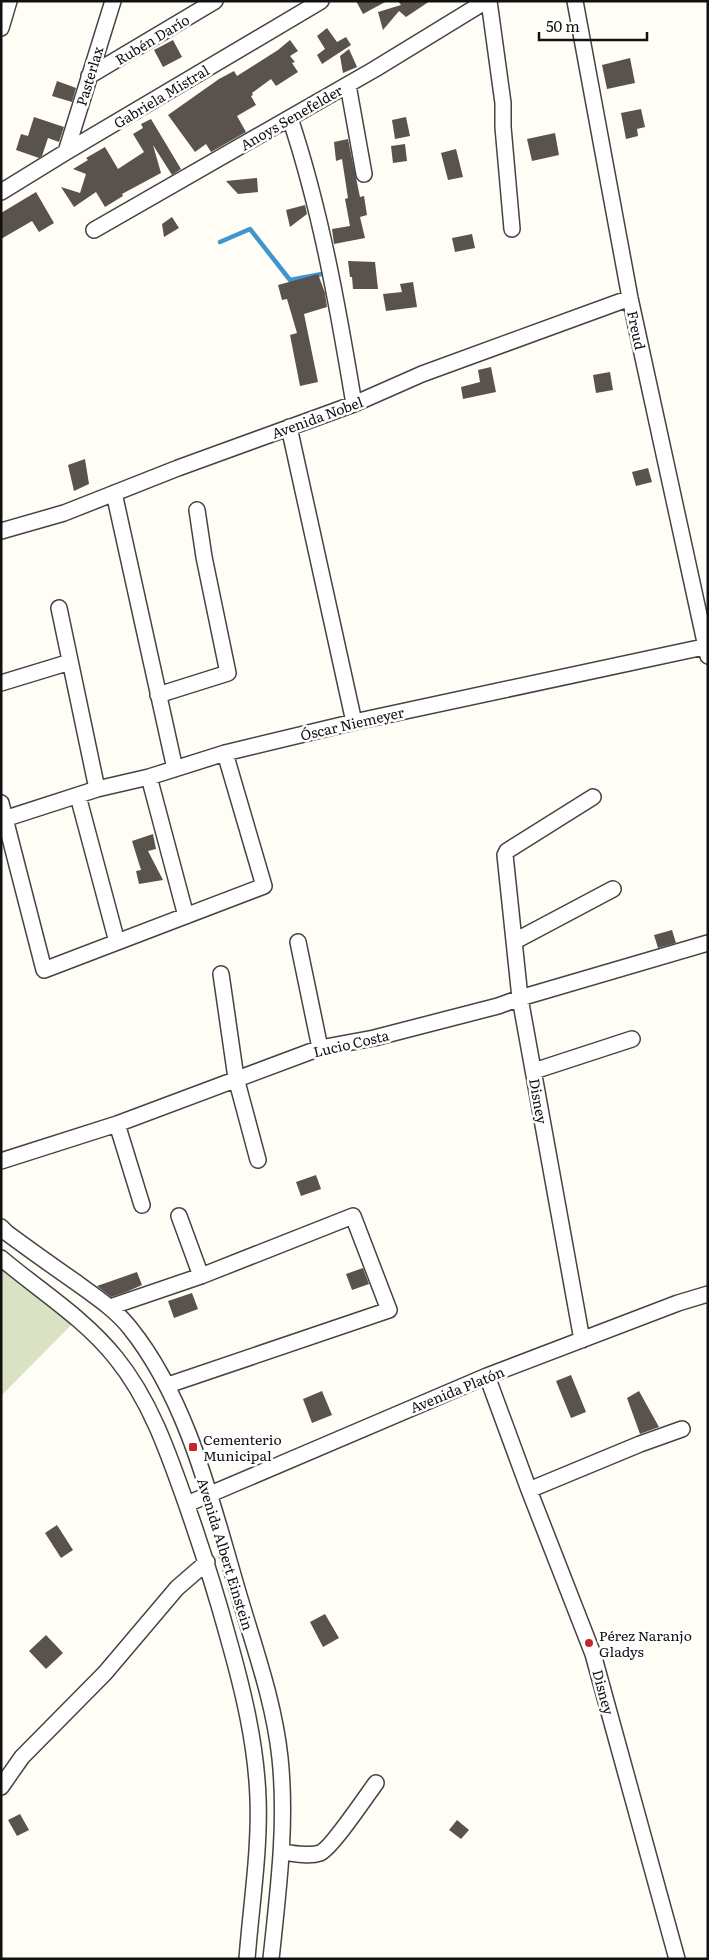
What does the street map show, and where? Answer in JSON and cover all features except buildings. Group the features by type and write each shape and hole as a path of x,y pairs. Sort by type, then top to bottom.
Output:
{"street":[{"path":"1,28 10,1"},
{"name":"Pasterlax","path":"66,152 113,1"},
{"name":"Rubén Darío","path":"89,76 215,1"},
{"name":"Gabriela Mistral","path":"1,192 321,1"},
{"path":"488,1 503,103 502,126 512,229"},
{"name":"Anoys Senefelder","path":"94,230 348,85 488,1"},
{"name":"Freud","path":"575,1 630,298 707,650"},
{"path":"348,85 364,174"},
{"path":"290,118 305,162 334,295 354,404"},
{"name":"Avenida Nobel","path":"1,530 64,513 354,404 422,374 630,298"},
{"path":"289,427 354,722"},
{"path":"114,494 175,769"},
{"path":"158,695 228,674 204,557 197,510"},
{"path":"59,608 97,789"},
{"name":"Óscar Niemeyer","path":"3,819 97,789 150,777 225,753 354,722 707,650"},
{"path":"1,683 70,662"},
{"path":"1,803 3,819 44,970 264,886 225,753"},
{"path":"150,777 186,916"},
{"path":"78,796 117,942"},
{"name":"Disney","path":"582,1340 520,998 505,855 507,850 594,797"},
{"path":"515,941 614,890"},
{"path":"298,942 320,1048"},
{"name":"Lucio Costa","path":"1,1161 117,1124 320,1048 374,1038 498,1006 708,943"},
{"path":"221,974 236,1078 258,1160"},
{"path":"534,1071 632,1039"},
{"path":"117,1124 142,1205"},
{"path":"178,1216 201,1276"},
{"path":"110,1307 201,1276 353,1216 389,1310 168,1385"},
{"name":"Avenida Albert Einstein","path":"1,1227 110,1307 135,1334 168,1385 210,1496 270,1699 280,1758 282,1852 271,1959"},
{"name":"Avenida Albert Einstein","path":"1,1258 78,1318 118,1360 136,1386 160,1433 207,1562 246,1701 256,1776 258,1826 247,1959"},
{"name":"Avenida Platón","path":"186,1504 210,1496 234,1482 487,1376 678,1302 708,1294"},
{"name":"Disney","path":"487,1376 593,1654 677,1959"},
{"path":"529,1490 640,1444 682,1429"},
{"path":"1,1787 22,1757 106,1673 177,1588 207,1562"},
{"path":"282,1852 322,1853 376,1783"}],"green space":[{"path":"1,1258 78,1318 1,1396"}],"waterway":[{"path":"220,242 250,229 290,280 322,274"}],"place":[{"name":"Cementerio Municipal","path":"193,1447"},
{"name":"Pérez Naranjo Gladys","path":"589,1643"}]}
